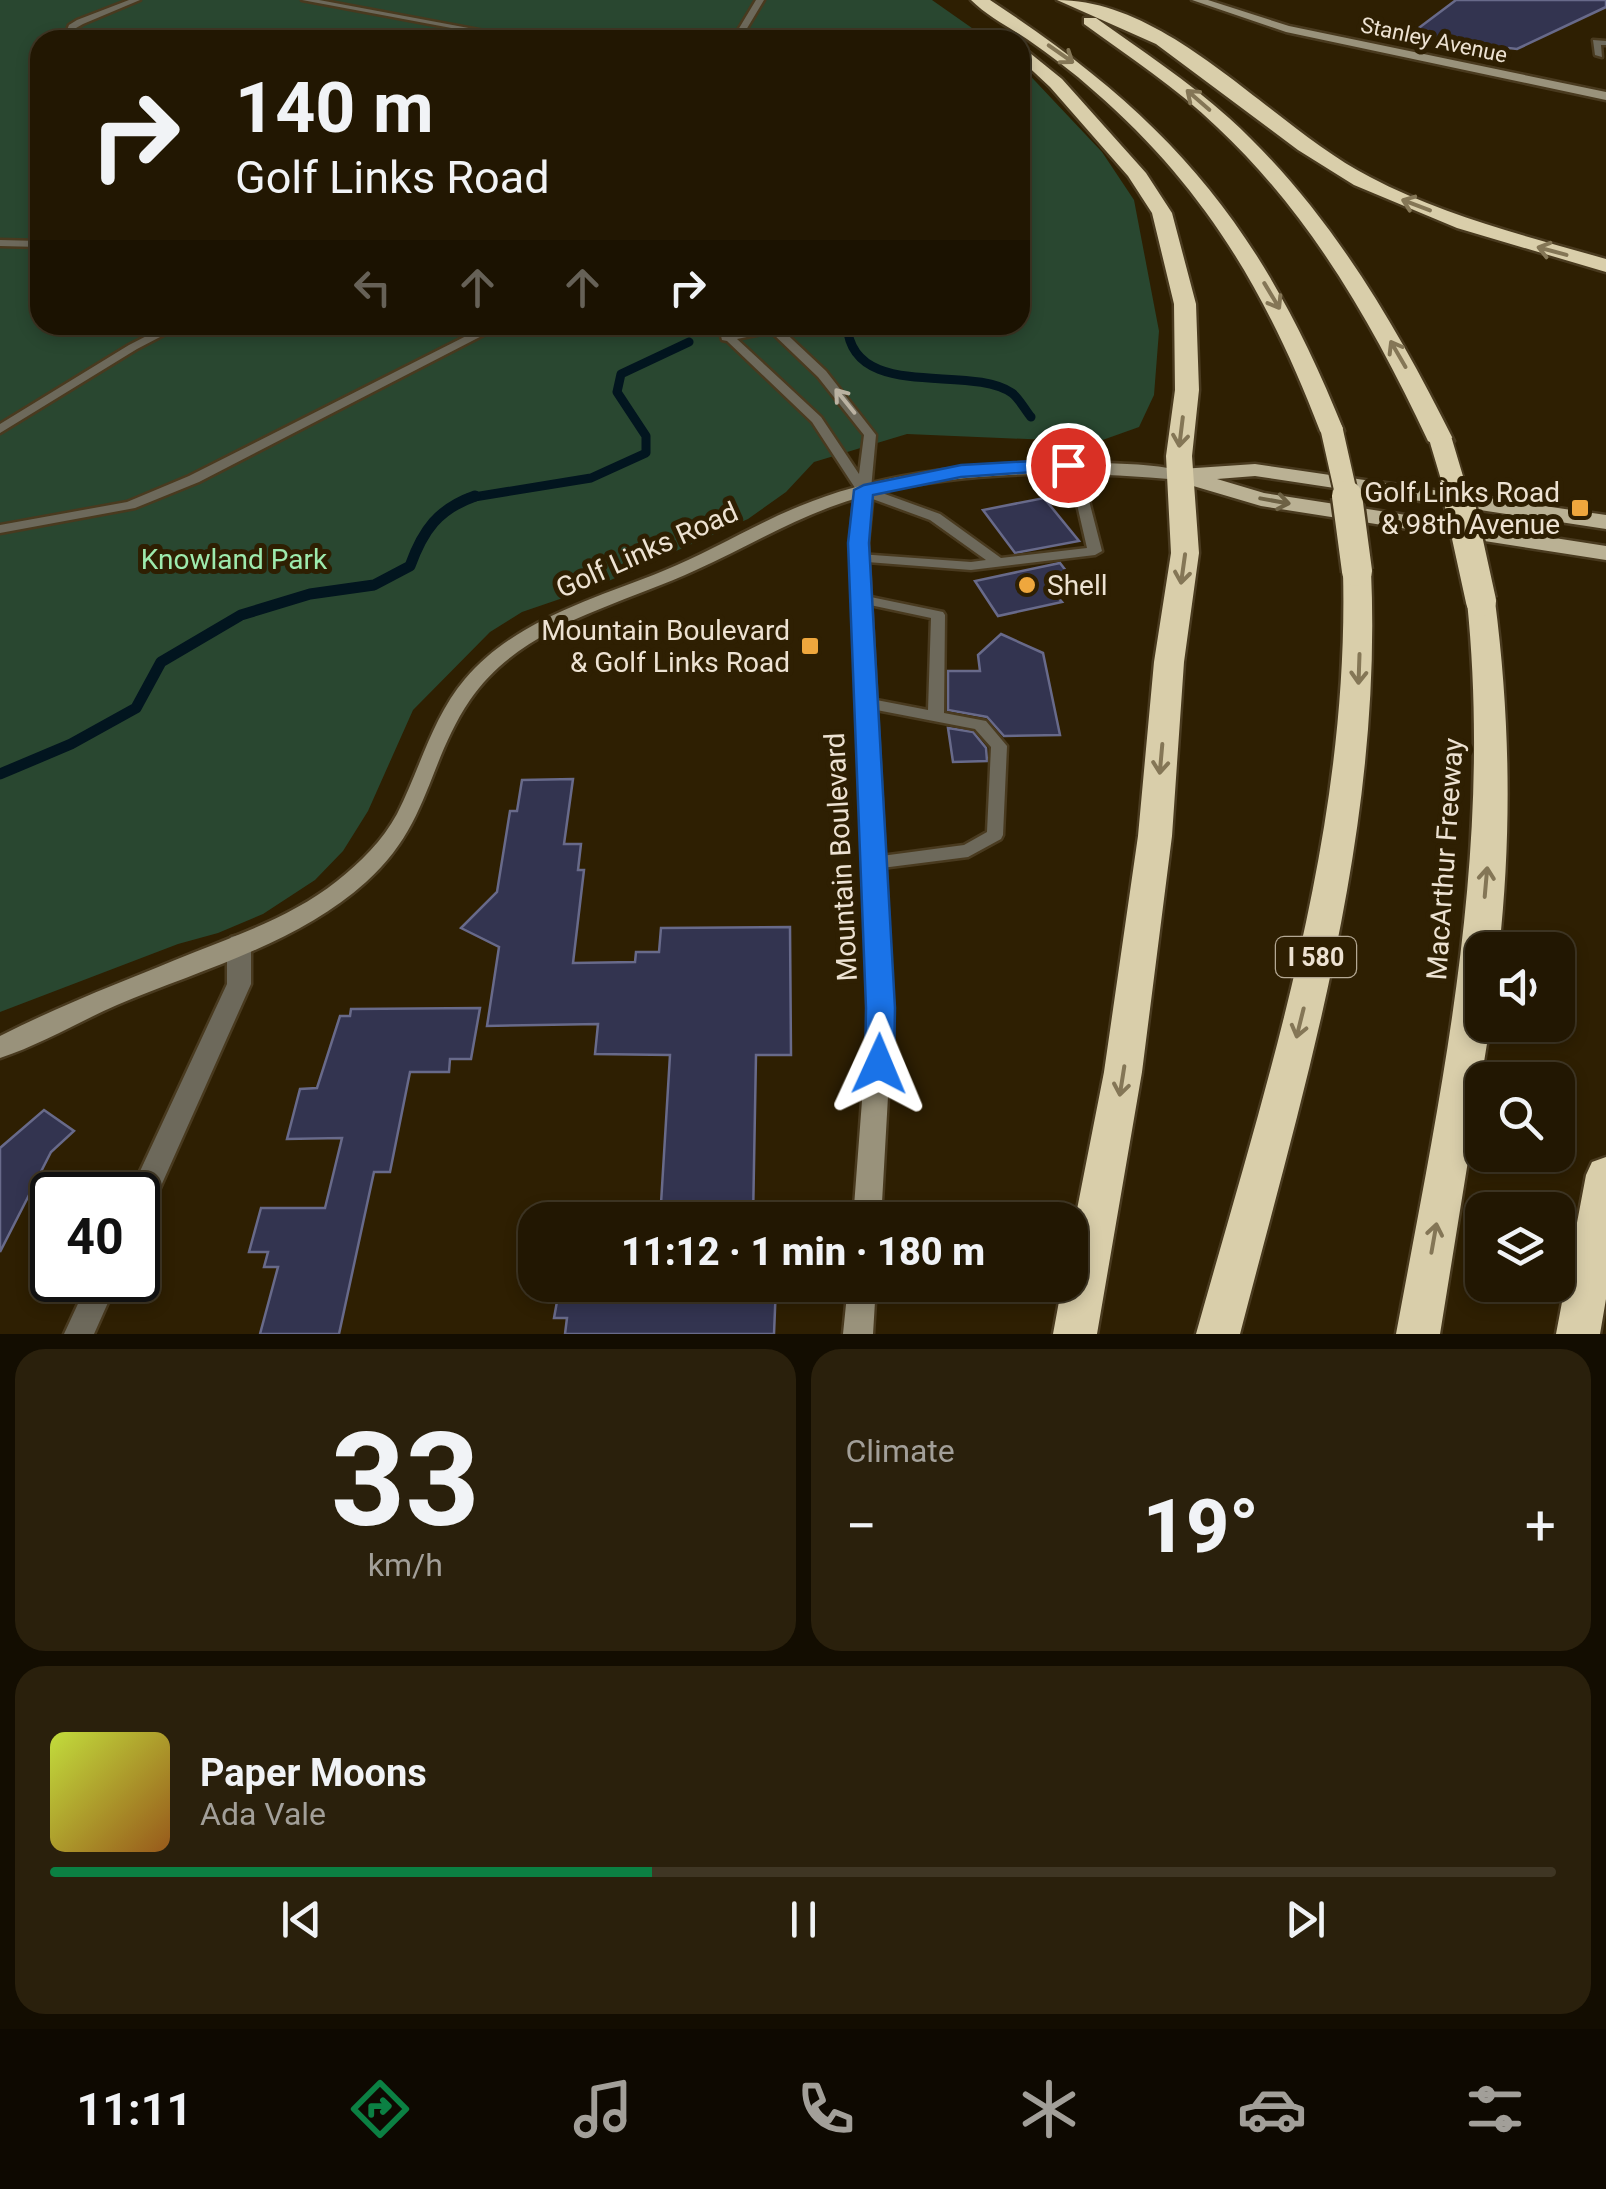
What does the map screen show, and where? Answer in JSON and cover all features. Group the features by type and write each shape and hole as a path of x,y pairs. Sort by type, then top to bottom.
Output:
{"highway":[{"path":"964,0 995,30"},
{"name":"I 580","path":"979,0 1024,30"},
{"path":"1063,0 1150,35 1329,162 1399,199 1507,239 1603,265"},
{"name":"MacArthur Freeway","path":"1063,0 1187,90 1264,163 1372,308 1406,366 1442,441 1464,517 1482,600 1492,694 1492,784 1482,924 1463,1070 1418,1334"},
{"name":"I 580","path":"1030,34 1082,69 1154,132 1186,167 1282,312 1310,366 1332,431 1348,501 1357,571 1358,684 1351,767 1333,881 1303,1014 1218,1334"},
{"path":"1030,59 1136,173 1162,213 1185,304 1187,390 1179,441 1185,553 1169,662 1155,836 1124,1072 1075,1334"},
{"path":"1578,1334 1606,1175"}],"main road":[{"name":"Golf Links Road","path":"1181,475 1255,470 1606,522"},
{"name":"Golf Links Road","path":"1181,475 1261,499 1606,553"}],"street":[{"name":"Stanley Avenue","path":"1197,0 1286,29 1604,92"},
{"name":"Golf Links Road","path":"0,1048 54,1020 316,909 377,861 406,818 453,708 499,656 568,616 688,568 820,504 864,490 961,471 1074,466 1181,475"},
{"name":"Mountain Boulevard","path":"864,490 859,558 880,1008 868,1202"},
{"path":"153,1172 238,984 239,944"},
{"path":"79,1334 94,1302"},
{"path":"858,1334 861,1302"}],"lane":[{"path":"71,30 80,22 136,0"},
{"path":"306,0 474,30"},
{"path":"742,30 760,0"},
{"path":"1599,54 1596,42 1606,43"},
{"path":"0,243 30,244"},
{"path":"0,428 157,335"},
{"path":"0,529 130,506 194,479 478,335"},
{"path":"724,335 817,420 864,490 935,517 999,563"},
{"path":"726,338 737,335"},
{"path":"781,335 822,374 870,435 864,490"},
{"path":"859,558 971,566 1095,551 1074,466"},
{"path":"861,600 938,615 936,717"},
{"path":"866,703 980,725 999,746 995,835 968,852 874,862"}],"green space":[{"name":"Knowland Park","path":"0,0 932,0 975,30 30,30 30,335 1030,335 1030,76 1102,152 1134,200 1159,331 1154,395 1139,427 1097,442 907,434 814,462 786,492 748,519 595,587 522,612 490,632 413,710 368,811 343,851 315,880 263,914 218,933 178,944 0,1012"}],"building":[{"path":"1456,0 1606,0 1606,7 1517,49 1509,48 1496,59 1404,39"},
{"path":"1044,498 1079,541 1015,553 983,510"},
{"name":"Shell","path":"1060,563 1080,589 1055,594 1062,602 998,616 975,581"},
{"path":"1001,634 1043,653 1060,735 1004,736 987,717 948,710 948,671 980,671 978,655"},
{"path":"948,728 973,732 986,748 987,761 953,762"},
{"path":"573,779 564,844 581,844 578,870 584,870 573,963 635,962 636,952 659,952 661,928 790,927 791,1055 756,1055 753,1202 661,1202 670,1055 595,1054 598,1024 487,1026 499,947 461,928 497,892 510,811 517,811 522,780"},
{"path":"480,1008 471,1059 450,1059 449,1072 410,1072 390,1172 374,1172 339,1334 260,1334 278,1267 264,1267 268,1252 249,1252 261,1208 325,1208 342,1138 287,1139 300,1089 317,1088 340,1016 350,1016 351,1009"},
{"path":"44,1110 74,1131 51,1152 41,1172 30,1172 30,1193 0,1252 0,1148"},
{"path":"557,1302 775,1302 774,1334 565,1334 567,1318 554,1318"}],"waterway":[{"path":"850,335 854,349 869,364 890,373 993,385 1015,395 1031,417"},
{"path":"471,497 591,478 646,453 646,436 617,392 621,374 689,342"},
{"path":"471,497 475,496"},
{"path":"0,774 71,744 136,708 161,662 241,615 310,594 374,585 410,566 433,522 471,497"}],"place":[{"name":"Golf Links Road & 98th Avenue","path":"1580,508"},
{"name":"Shell","path":"1027,585"},
{"name":"Mountain Boulevard & Golf Links Road","path":"810,646"}],"route":[{"path":"879,1064 880,1008 858,543 864,490 961,471 1068,465"}]}
